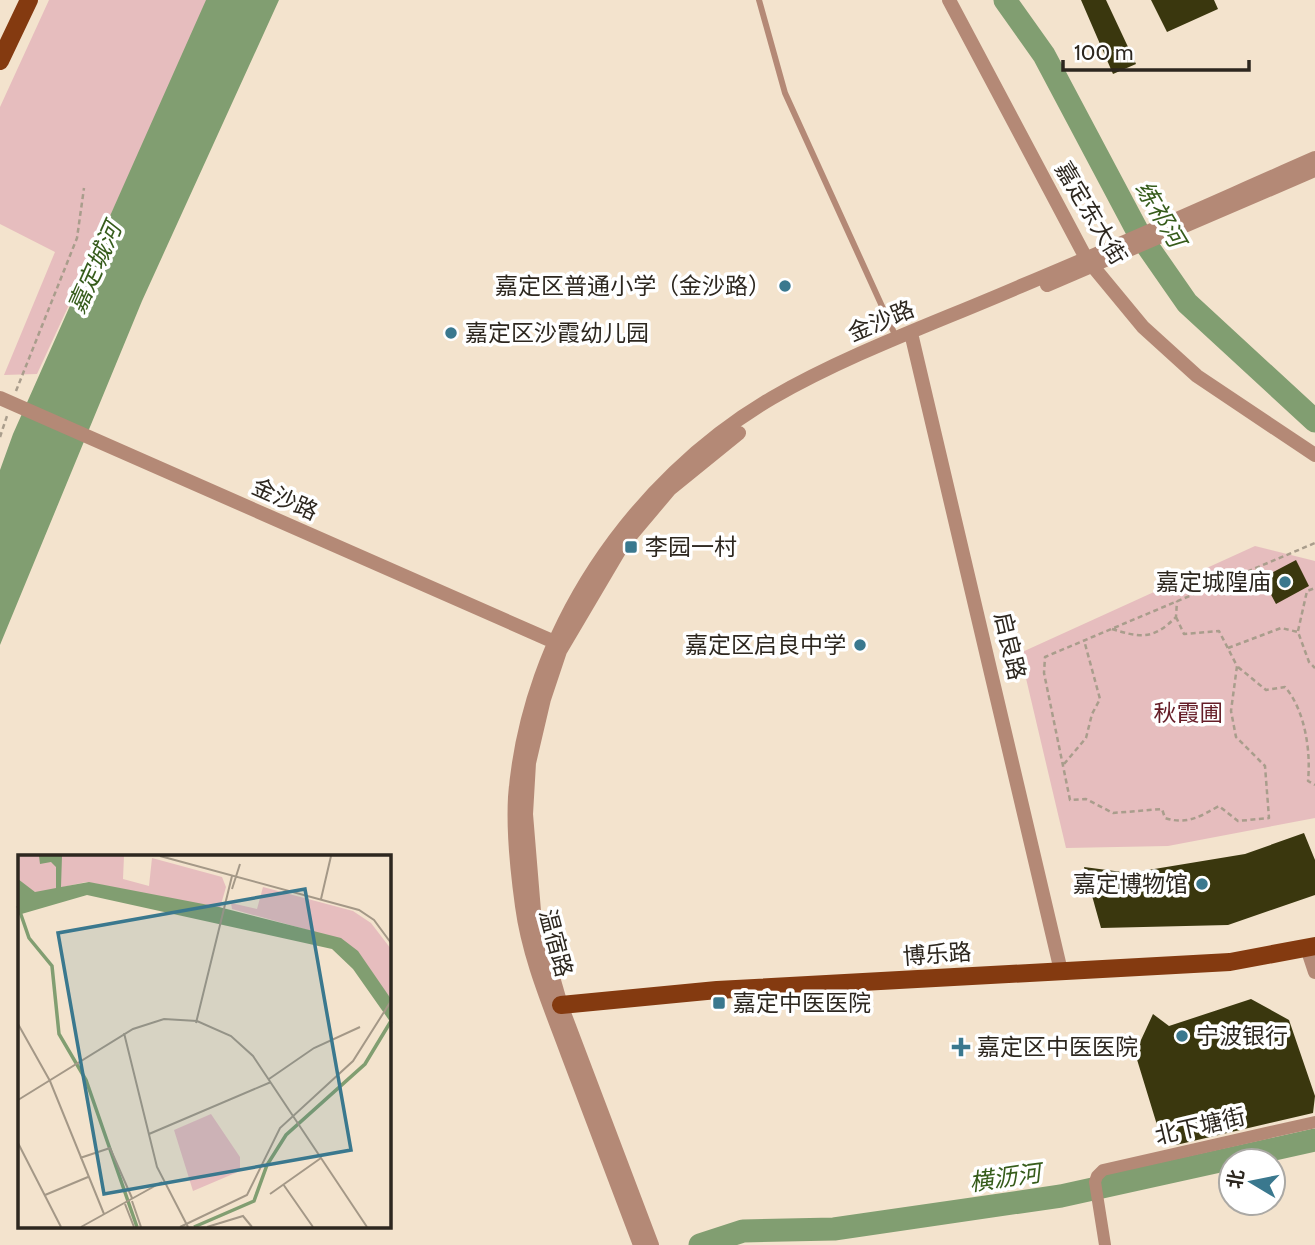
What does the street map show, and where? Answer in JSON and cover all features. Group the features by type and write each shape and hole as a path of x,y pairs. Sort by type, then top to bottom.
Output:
{"main road":[{"path":"0,38 18,0"},
{"path":"0,61 29,0"},
{"name":"博乐路","path":"561,1005 717,990 1230,961 1311,947"}],"street":[{"name":"嘉定东大街","path":"948,0 1090,263 1143,327 1197,376 1315,455"},
{"name":"金沙路","path":"10,402 557,643 608,547 657,488 713,441 771,399 896,339 912,336 1090,263 1132,238 1315,158"},
{"path":"1090,263 1315,170"},
{"path":"652,1245 561,1005 534,911 526,814 529,764 557,643 622,546 670,489 759,416 912,336"},
{"name":"启良路","path":"912,336 1061,971"},
{"name":"温宿路","path":"557,643 523,740 515,799 516,859 522,911 534,961 640,1245"},
{"path":"1311,947 1315,972"},
{"name":"北下塘街","path":"1105,1245 1096,1179 1103,1170 1315,1122"}],"lane":[{"path":"759,0 785,93 896,339"}],"path":[{"path":"0,437 10,402 33,355 77,239 84,188"},
{"path":"1237,666 1231,711 1236,737 1265,766 1269,818 1238,821 1219,806 1195,819 1180,822 1165,818 1162,809 1112,813 1086,799 1070,800 1044,673 1045,657 1315,543"},
{"path":"1315,587 1307,591 1298,632 1309,662 1315,668"},
{"path":"1177,601 1176,617 1184,634 1219,631 1237,666 1266,690 1286,687 1297,700 1311,758 1308,781 1315,785"},
{"path":"1111,629 1140,638 1163,630 1176,617"},
{"path":"1228,648 1281,628 1298,632"},
{"path":"1063,765 1086,738 1091,714 1100,699 1084,640"}],"green space":[{"path":"49,0 210,0 37,374 4,375 55,252 0,224 0,107"},
{"name":"秋霞圃","path":"1255,546 1315,561 1315,818 1168,846 1066,848 1020,653"}],"water":[{"name":"嘉定城河","path":"206,0 279,0 142,301 0,645 0,470 13,434"}],"building":[{"path":"1081,0 1106,0 1136,64 1113,74"},
{"path":"1151,0 1214,0 1218,9 1167,32"},
{"name":"嘉定城隍庙","path":"1296,560 1309,586 1276,604 1262,578"},
{"name":"嘉定博物馆","path":"1304,833 1315,860 1315,895 1228,925 1101,928 1084,867 1130,873 1245,854"},
{"path":"1251,999 1289,1020 1315,1096 1313,1113 1176,1145 1161,1138 1135,1053 1153,1014 1169,1026"}],"waterway":[{"name":"练祁河","path":"1005,0 1044,55 1139,234 1187,303 1315,421"},
{"name":"横沥河","path":"700,1245 743,1231 834,1229 1061,1196 1315,1140"}],"place":[{"name":"嘉定区普通小学（金沙路）","path":"785,286"},
{"name":"嘉定区沙霞幼儿园","path":"451,333"},
{"name":"李园一村","path":"631,547"},
{"name":"嘉定城隍庙","path":"1285,582"},
{"name":"嘉定区启良中学","path":"860,645"},
{"name":"嘉定博物馆","path":"1202,884"},
{"name":"嘉定中医医院","path":"719,1003"},
{"name":"宁波银行","path":"1182,1036"},
{"name":"嘉定区中医医院","path":"961,1047"}]}
